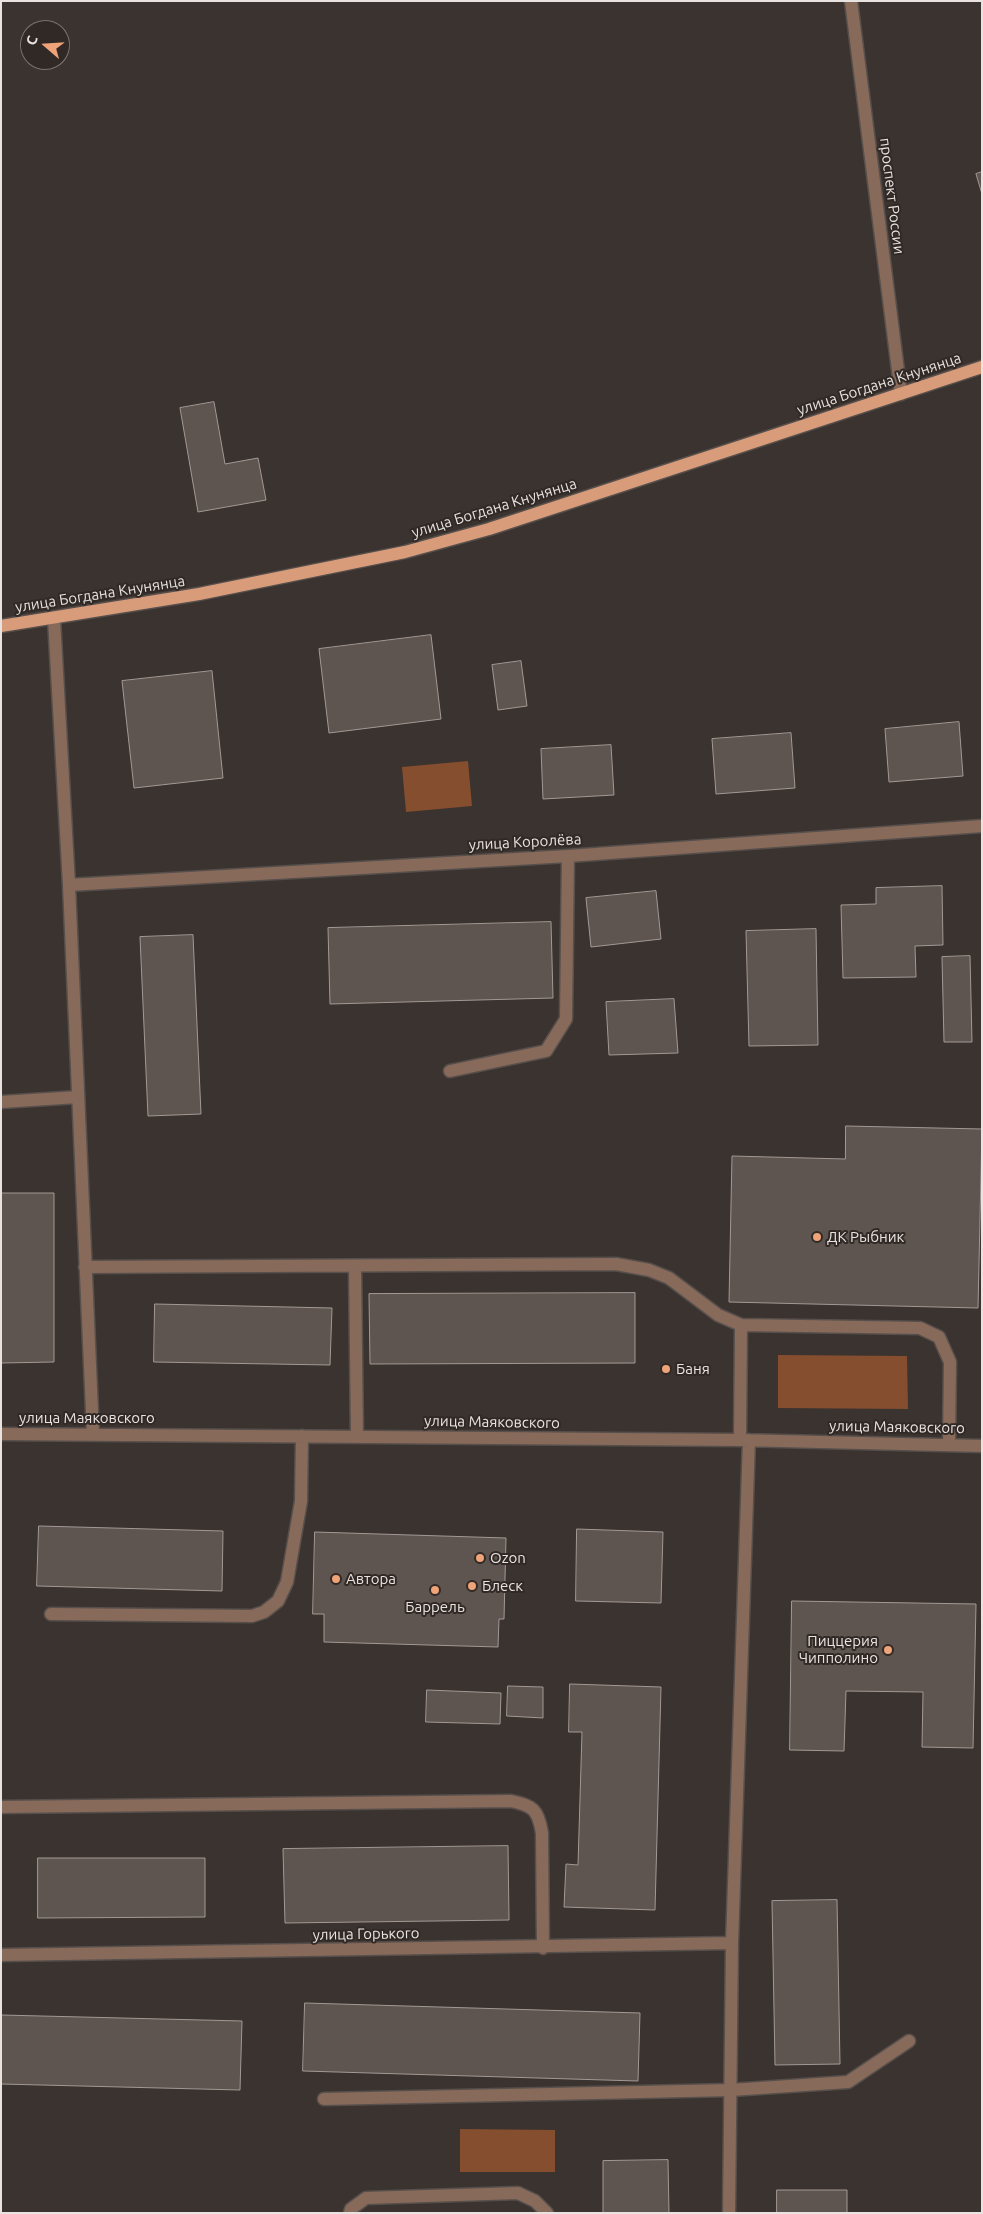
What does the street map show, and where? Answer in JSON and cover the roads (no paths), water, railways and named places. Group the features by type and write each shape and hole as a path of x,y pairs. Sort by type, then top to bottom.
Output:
{"main road":[{"name":"улица Богдана Кнунянца","path":"1,626 54,619 270,581 405,552 526,517 982,367"}],"street":[{"name":"проспект России","path":"851,1 901,394"},
{"path":"54,619 69,885 93,1434"},
{"name":"улица Королёва","path":"69,885 568,856 982,826"},
{"path":"450,1071 546,1050 566,1018 568,856"},
{"path":"1,1102 78,1097"},
{"path":"86,1267 616,1264 648,1270 669,1278 718,1315 741,1325 920,1328 939,1337 950,1362 949,1445"},
{"path":"355,1266 357,1436"},
{"path":"729,2213 732,1943 744,1440 741,1325"},
{"name":"улица Маяковского","path":"1,1434 744,1440 982,1446"},
{"path":"50,1614 252,1616 264,1612 278,1601 287,1582 301,1501 302,1436"},
{"path":"1,1807 510,1801 528,1805 539,1816 542,1833 543,1948"},
{"name":"улица Горького","path":"1,1955 543,1948 732,1943"},
{"path":"324,2099 731,2090 848,2082 909,2041"},
{"path":"350,2213 351,2209 366,2198 518,2193 535,2201 547,2213"}],"place":[{"name":"ДК Рыбник","path":"817,1237"},
{"name":"Баня","path":"666,1369"},
{"name":"Ozon","path":"480,1558"},
{"name":"Автора","path":"336,1579"},
{"name":"Блеск","path":"472,1586"},
{"name":"Баррель","path":"435,1590"},
{"name":"Пиццерия Чипполино","path":"888,1650"}]}
